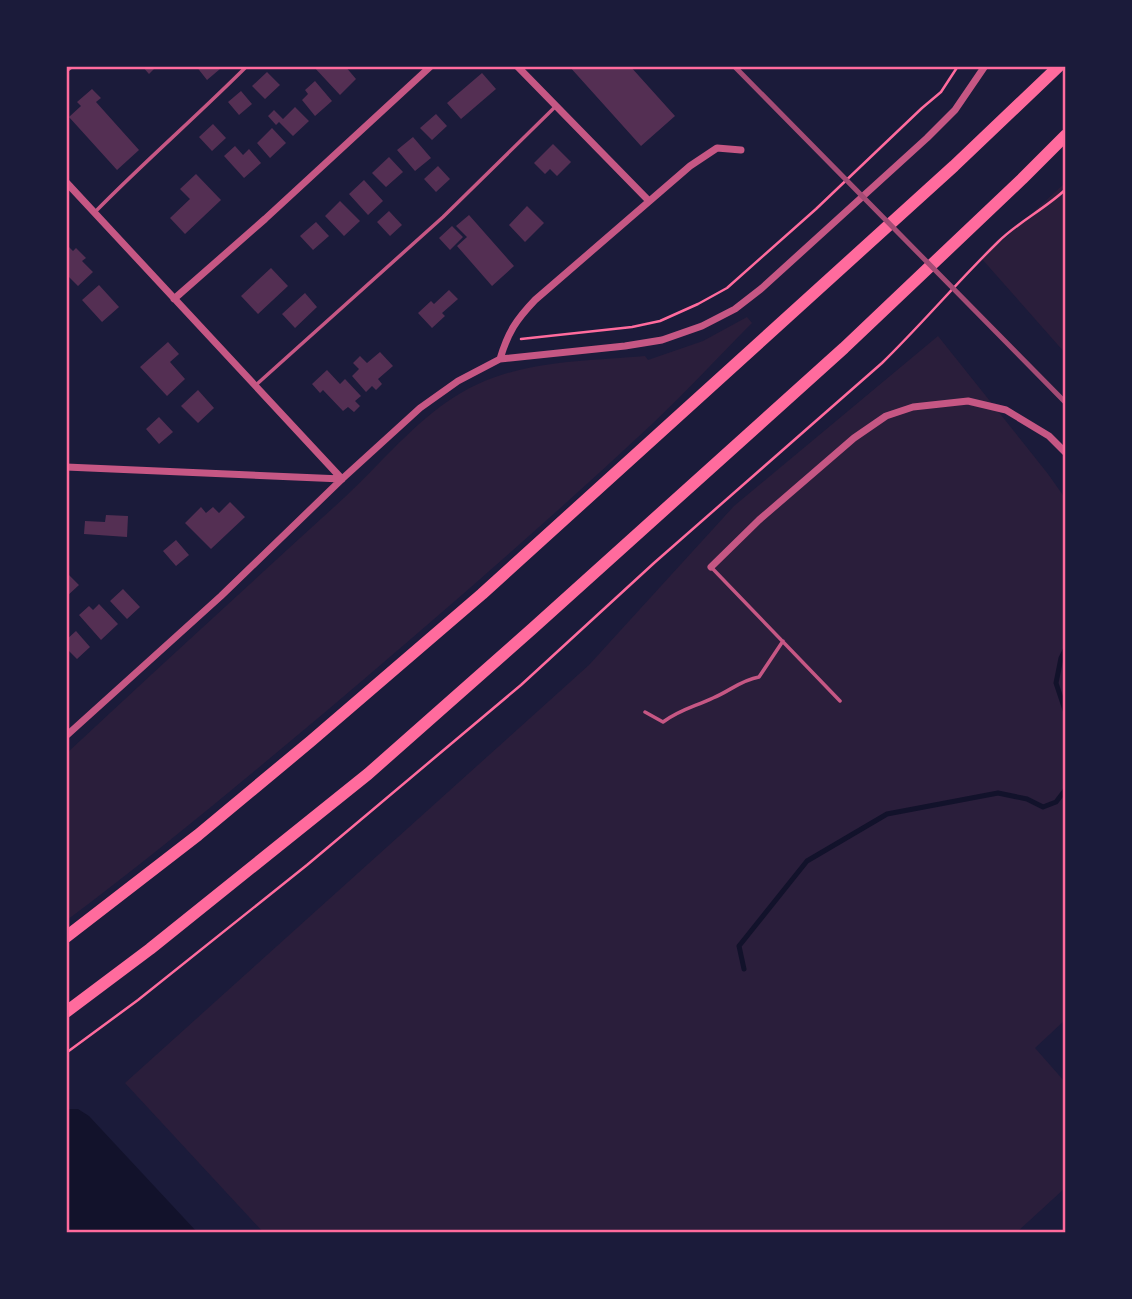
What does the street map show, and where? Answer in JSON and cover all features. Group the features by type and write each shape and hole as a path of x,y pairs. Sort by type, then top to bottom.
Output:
{"highway":[{"path":"66,937 208,827 482,594 954,166 1059,66"},
{"path":"66,1012 150,949 368,774 844,348 1066,135"}],"street":[{"path":"174,299 431,66"},
{"path":"517,66 649,201"},
{"path":"66,736 221,596 420,408 458,381 500,359 662,340 702,326 735,309 762,288 928,138 955,110 985,66"},
{"path":"500,359 505,341 516,320 535,300 649,201 690,166 718,148 741,150"},
{"path":"66,182 342,479"},
{"path":"711,567 759,520 854,438 886,416 913,407 968,401 1006,410 1049,436 1066,453"},
{"path":"66,467 342,479"}],"lane":[{"path":"94,212 247,66"},
{"path":"255,386 443,216 556,106"},
{"path":"711,567 840,701"},
{"path":"645,712 663,722 678,711 715,697 746,679 759,677 783,641"}],"path":[{"path":"505,341 632,327 660,321 727,288 941,92 958,66"},
{"path":"66,1053 138,1000 307,865 521,685 654,563 882,363 1000,240 1066,189"}],"shaded area":[{"path":"1065,183 1065,353 982,259"},
{"path":"747,317 752,323 677,400 532,533 412,639 265,762 67,920 67,753 345,497 407,435 459,394 498,376 560,363 645,356 648,360 703,341"},
{"path":"938,336 1065,498 1065,1020 1035,1048 1065,1082 1065,1188 1017,1232 263,1232 125,1083 589,665 734,506"},
{"path":"67,1109 78,1109 89,1116 197,1232 67,1232"}],"building":[{"path":"142,66 157,66 149,74"},
{"path":"196,66 217,66 220,69 207,80"},
{"path":"313,66 345,66 356,79 340,95"},
{"path":"569,66 630,66 675,116 641,146"},
{"path":"267,72 280,85 265,99 252,86"},
{"path":"482,73 496,89 461,119 447,103"},
{"path":"315,81 332,101 315,116 302,100 308,94 305,90"},
{"path":"92,89 101,98 96,102 139,150 117,170 69,117 81,106 77,102"},
{"path":"241,91 252,104 239,115 228,102"},
{"path":"295,107 309,121 293,136 279,122 276,125 268,116 274,110 283,119"},
{"path":"436,114 447,126 432,140 420,128"},
{"path":"213,124 226,138 212,151 199,137"},
{"path":"272,128 286,143 270,158 257,143"},
{"path":"413,137 431,158 415,171 397,150"},
{"path":"553,144 571,162 557,176 550,169 545,174 534,163"},
{"path":"235,146 243,155 249,149 261,163 244,178 224,156"},
{"path":"389,157 403,172 386,187 372,173"},
{"path":"438,166 450,179 436,192 424,179"},
{"path":"196,174 221,200 185,234 170,218 190,199 180,189"},
{"path":"364,180 383,201 368,215 349,194"},
{"path":"340,201 360,221 344,236 325,216"},
{"path":"527,206 544,223 525,242 509,225"},
{"path":"389,211 402,225 390,236 377,222"},
{"path":"469,215 514,266 492,286 457,246 467,237 456,226"},
{"path":"316,222 329,236 313,250 300,236"},
{"path":"452,226 463,237 450,250 439,238"},
{"path":"66,244 73,251 76,248 86,258 82,261 93,272 78,286 66,274"},
{"path":"271,268 288,286 258,314 241,296"},
{"path":"99,285 119,307 102,322 82,300"},
{"path":"449,290 458,299 442,313 445,316 432,328 418,313 431,301 434,304"},
{"path":"305,293 317,307 295,328 282,314"},
{"path":"168,342 179,354 170,362 185,379 167,396 140,367"},
{"path":"380,352 393,366 378,379 382,384 376,390 372,386 366,392 352,376 359,369 353,363 360,356 367,363"},
{"path":"327,370 340,384 345,379 361,396 355,401 360,406 354,412 348,407 343,411 323,390 320,393 312,384"},
{"path":"198,390 214,408 198,423 181,406"},
{"path":"159,417 173,432 159,444 146,429"},
{"path":"230,502 245,517 211,549 185,523 201,507 206,513 213,507 219,513"},
{"path":"106,515 128,516 127,537 84,534 85,521 105,522"},
{"path":"176,540 189,555 176,566 163,551"},
{"path":"66,572 79,585 66,597"},
{"path":"123,589 140,607 127,619 110,601"},
{"path":"99,604 118,624 101,640 79,615 89,606 93,610"},
{"path":"76,631 90,647 77,659 66,648 66,640"}],"waterway":[{"path":"1066,648 1056,683 1066,713"},
{"path":"744,969 739,946 807,861 887,814 998,793 1027,799 1043,807 1056,802 1066,789"}],"railway":[{"path":"734,66 1066,403"}]}
